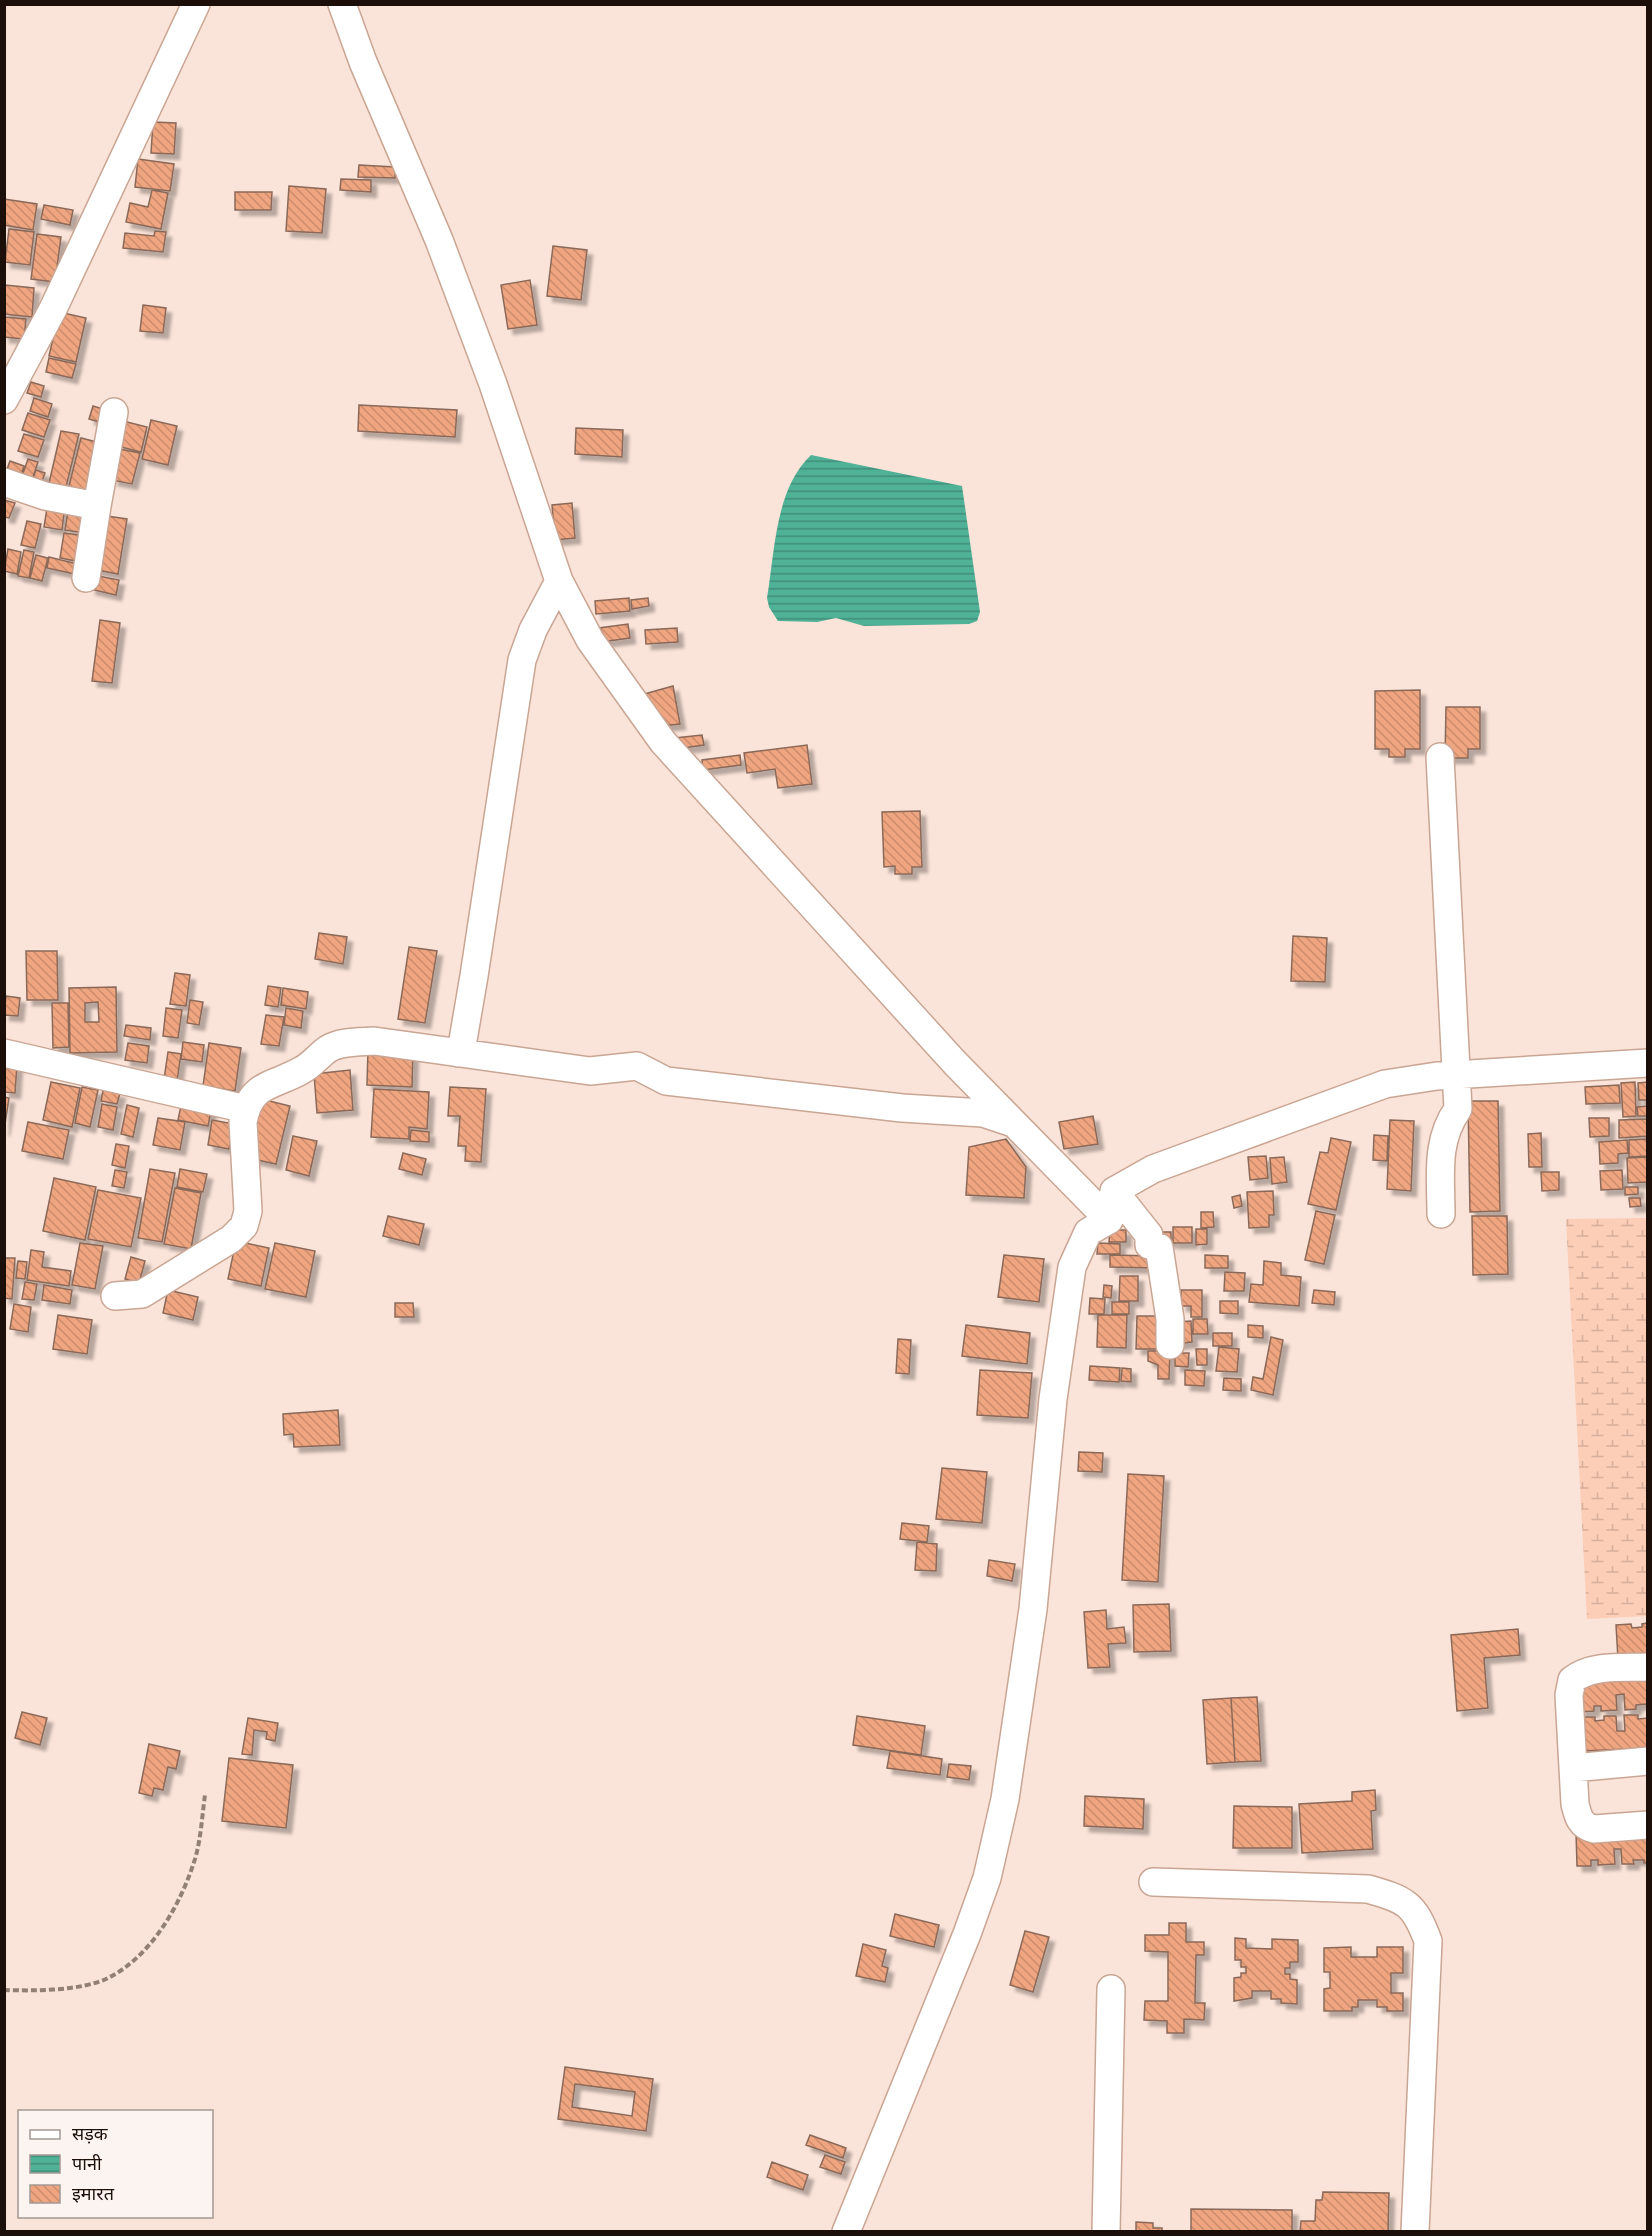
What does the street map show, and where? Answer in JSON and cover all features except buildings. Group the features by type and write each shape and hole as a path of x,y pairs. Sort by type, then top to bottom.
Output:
{"street":[{"path":"4,400 53,309 196,4"},
{"path":"342,4 363,62 447,262 493,384 559,581 590,640 663,742 955,1063 1109,1220"},
{"path":"86,578 114,412"},
{"path":"4,482 45,496 97,506"},
{"path":"458,1053 464,1040 522,660 533,630 559,581"},
{"path":"1440,757 1458,1109 1448,1123 1441,1146 1441,1214"},
{"path":"115,1296 142,1294 150,1290 231,1239 244,1227 248,1211 243,1122 246,1108 259,1089 303,1070 328,1049 341,1045 374,1041 590,1071 637,1066 666,1082 902,1108 983,1113 1014,1124"},
{"path":"4,1053 246,1108"},
{"path":"1114,1191 1152,1169 1385,1084 1409,1078 1647,1064"},
{"path":"1109,1220 1114,1191"},
{"path":"1114,1191 1149,1235 1149,1245 1159,1247 1170,1319 1170,1345"},
{"path":"846,2232 968,1934 987,1878 1005,1799 1033,1609 1053,1399 1072,1267 1088,1232 1109,1220"},
{"path":"1647,1667 1601,1669 1580,1674 1572,1680 1569,1695 1575,1804 1578,1818 1586,1827 1647,1825"},
{"path":"1573,1768 1647,1761"},
{"path":"1153,1882 1368,1889 1398,1898 1418,1914 1428,1941 1415,2232"},
{"path":"1106,2232 1111,1989"}],"path":[{"path":"4,1990 58,1990 107,1979 135,1961 161,1929 184,1890 196,1857 205,1796"}],"green space":[{"path":"1647,1218 1647,1616 1587,1619 1566,1219"}],"water":[{"path":"811,455 962,486 980,612 977,621 969,624 864,626 836,618 817,622 778,621 769,607 767,598 778,522 790,485 799,469"}]}
